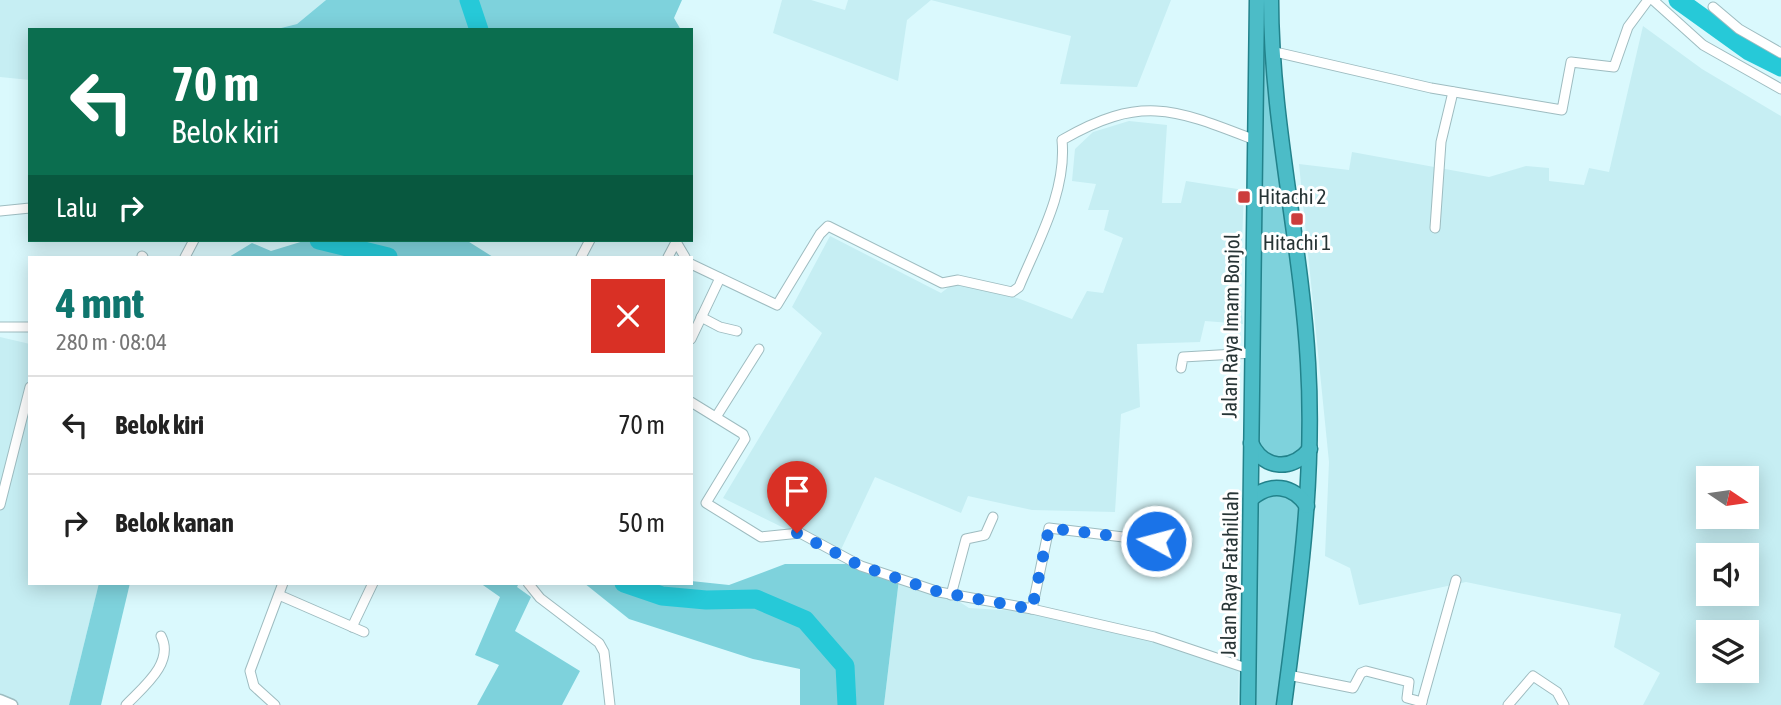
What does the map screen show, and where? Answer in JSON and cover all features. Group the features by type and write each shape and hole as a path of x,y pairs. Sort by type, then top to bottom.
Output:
{"highway":[{"name":"Jalan Raya Imam Bonjol","path":"1251,443 1257,0"},
{"path":"1271,0 1271,51 1308,361 1310,449 1305,552 1284,705"},
{"path":"1251,443 1263,460 1283,466 1303,457 1310,449"},
{"name":"Jalan Raya Fatahillah","path":"1248,705 1251,443"},
{"path":"1251,499 1276,487 1294,492 1307,506"}],"street":[{"path":"1271,51 1453,92 1562,110 1571,62 1614,67 1628,27 1648,0"},
{"path":"1653,0 1687,34 1781,89"},
{"path":"1713,7 1740,29 1781,53"},
{"path":"1435,228 1441,142 1453,92"},
{"path":"693,265 777,305 820,234 828,226 942,283 957,280 1016,291 1058,188 1064,161 1062,140 1124,112 1138,110 1193,117 1255,141"},
{"path":"0,211 28,208"},
{"path":"693,335 720,278"},
{"path":"701,317 720,327 737,331"},
{"path":"0,327 28,327"},
{"path":"716,418 759,349"},
{"path":"1181,368 1183,357 1253,353"},
{"path":"0,505 28,395"},
{"path":"693,403 743,434 745,439 707,505 761,537 800,533 861,566 951,595 1032,609 1154,637 1250,669"},
{"path":"951,595 965,539 985,535 993,517"},
{"path":"1032,609 1049,528 1156,541"},
{"path":"1288,675 1353,688 1361,673 1366,671 1409,682 1407,698 1421,704 1456,579"},
{"path":"275,705 254,686 249,676 251,663 282,585"},
{"path":"352,627 372,585"},
{"path":"530,585 540,598 599,643 604,652 610,705"},
{"path":"279,595 364,632"},
{"path":"126,705 154,675 164,657 166,647 161,636"},
{"path":"1508,705 1533,676 1557,692 1564,705"},
{"path":"0,700 12,705"}],"shaded area":[{"path":"0,0 326,0 297,24 281,28 28,28 28,80 0,77"},
{"path":"326,0 682,0 674,18 680,28 281,28 297,24"},
{"path":"782,0 811,0 845,10 848,0 931,0 907,20 898,81 773,33"},
{"path":"931,0 1171,0 1137,87 1060,84 1071,36"},
{"path":"1256,0 1271,0 1310,449 1294,463 1255,452"},
{"path":"1643,26 1702,69 1781,116 1781,705 1643,705 1660,673 1614,647 1621,614 1466,582 1359,605 1350,568 1325,556 1329,462 1299,164 1349,170 1352,152 1489,177 1526,166 1549,168 1549,181 1584,185 1589,168 1609,172"},
{"path":"1129,121 1167,125 1162,203 1181,203 1186,181 1244,190 1240,298 1243,324 1205,321 1200,342 1137,344 1140,407 1121,414 1115,512 1032,510 968,496 961,513 875,477 838,556 806,531 786,529 723,498 822,333 792,307 830,236 941,293 962,277 1072,319 1087,291 1103,293 1123,238 1104,230 1109,210 1088,210 1096,184 1072,181 1075,149 1093,132"},
{"path":"300,242 469,242 491,256 231,256 252,243 271,251"},
{"path":"0,337 28,344 28,585 99,585 69,705 0,705"},
{"path":"1267,489 1302,498 1284,705 1248,705 1251,499"},
{"path":"785,564 857,564 899,579 884,705 800,705 800,669 753,659 629,619 586,585 693,585 693,581 729,585"},
{"path":"899,579 946,593 969,608 1037,612 1142,635 1239,665 1238,705 884,705"},
{"path":"99,585 130,585 101,705 69,705"},
{"path":"483,585 518,585 517,587 531,597 515,631 580,671 562,705 477,705 499,665 475,655 500,597"}],"waterway":[{"path":"469,0 478,28"},
{"path":"1678,0 1749,51 1781,67"},
{"path":"327,242 384,256"},
{"path":"630,585 662,596 706,600 756,599 805,620 845,666 847,705"}],"place":[{"name":"Hitachi 2","path":"1244,197"},
{"name":"Hitachi 1","path":"1297,219"}],"route":[{"path":"797,533 861,566 939,592 1032,609 1049,528 1156,541"}]}
